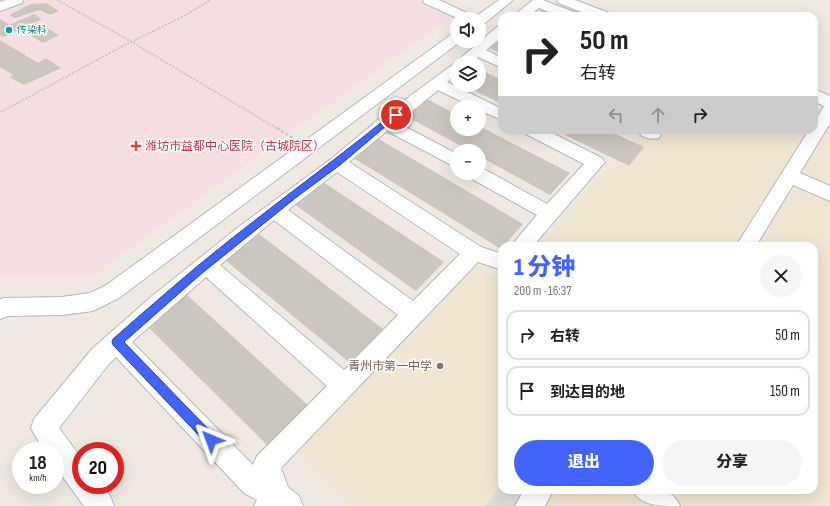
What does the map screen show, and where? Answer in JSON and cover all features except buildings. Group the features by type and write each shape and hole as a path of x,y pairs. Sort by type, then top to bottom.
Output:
{"street":[{"path":"0,7 17,0"},
{"path":"429,0 455,12"},
{"path":"486,16 507,0"},
{"path":"563,0 594,12"},
{"path":"526,12 538,3 561,12"},
{"path":"470,56 498,33"},
{"path":"2,306 62,306 93,302 112,292 450,42"},
{"path":"476,51 498,62"},
{"path":"72,468 43,428 100,357 206,265 450,73"},
{"path":"437,83 498,113"},
{"path":"818,96 830,103"},
{"path":"818,130 830,110"},
{"path":"385,123 450,158"},
{"path":"525,242 596,162 554,134"},
{"path":"749,242 815,134"},
{"path":"337,163 474,252 498,261"},
{"path":"790,176 830,194"},
{"path":"486,179 550,214"},
{"path":"274,210 414,314"},
{"path":"279,503 266,465 474,252"},
{"path":"206,265 344,385"},
{"path":"117,342 253,484 279,503"},
{"path":"91,494 100,506"},
{"path":"529,506 537,494"},
{"path":"650,494 666,506"}],"path":[{"path":"57,0 132,42 308,146"},
{"path":"1,112 186,15 210,0"}],"shaded area":[{"name":"潍坊市益都中心医院（古城院区）","path":"0,0 419,0 450,15 450,17 91,277 0,277"},
{"name":"青州市第一中学","path":"818,108 830,114 830,506 352,506 295,449 476,266 498,280 498,494 818,494 818,242 540,242 594,180 612,166 640,134 818,134"},
{"path":"498,490 498,494 534,494 548,506 486,506"}],"place":[{"name":"传染科","path":"9,30"},
{"name":"潍坊市益都中心医院（古城院区）","path":"136,146"},
{"name":"青州市第一中学","path":"440,366"}],"route":[{"path":"211,440 117,342 198,271 248,230 295,193 337,163 396,115"}]}
